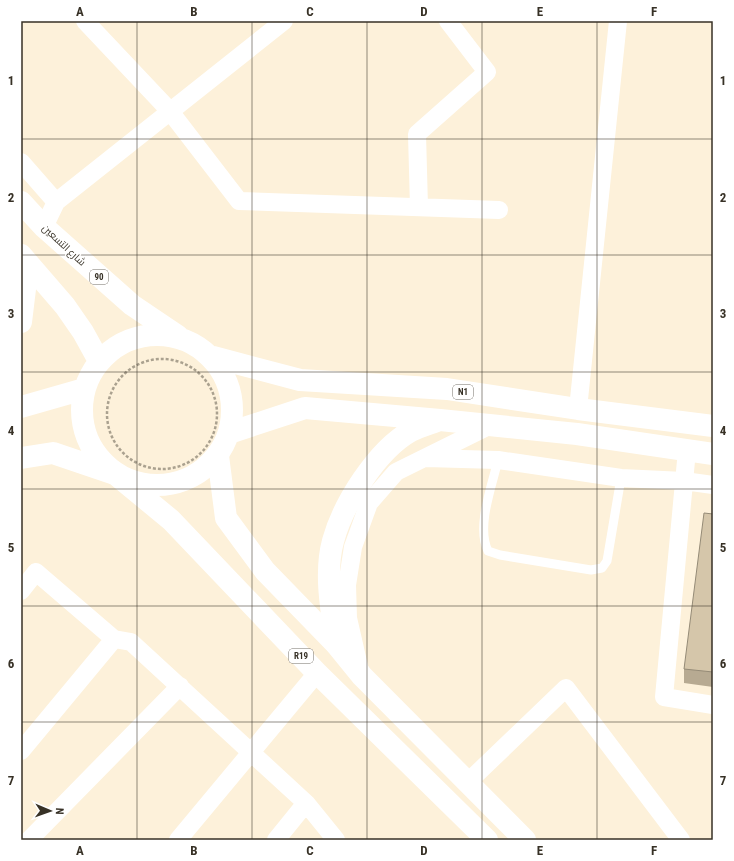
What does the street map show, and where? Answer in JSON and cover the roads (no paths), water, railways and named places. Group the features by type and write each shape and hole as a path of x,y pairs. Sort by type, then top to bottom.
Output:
{"main road":[{"name":"شارع التسعين","path":"21,202 44,227 132,305 186,342"},
{"path":"21,255 65,306 83,332 99,361"},
{"path":"21,273 26,289 21,322"},
{"path":"21,458 53,453 114,473 141,485 170,485 197,475 218,456 229,433 233,408 228,383 213,357 186,342 164,334 140,336 117,345 99,361 84,389 82,421 93,451 114,473"},
{"name":"N1","path":"213,357 300,380 447,389 578,409 713,426"},
{"path":"21,408 84,389"},
{"path":"229,433 305,408 577,434 713,454"},
{"path":"336,644 331,607 330,573 333,542 343,515 363,480 384,452 411,431 440,420"},
{"path":"218,456 226,518 265,571 336,644 362,676 525,840"},
{"name":"R19","path":"114,473 170,520 317,673 488,840"}],"street":[{"path":"85,21 170,110 239,201 499,210"},
{"path":"44,227 56,202 284,21"},
{"path":"419,207 417,134 487,72 448,21"},
{"path":"578,409 618,21"},
{"path":"21,162 56,202"},
{"path":"362,676 348,618 347,585 353,547 369,503 396,472 490,425"},
{"path":"687,450 664,697 713,705"},
{"path":"425,458 498,460 621,478 684,481 713,485"},
{"path":"21,591 36,572 114,639 131,642 306,803 336,840"},
{"path":"21,751 114,639"},
{"path":"178,840 317,673"},
{"path":"29,840 180,686"},
{"path":"468,782 566,688 681,840"},
{"path":"276,840 306,803"}],"lane":[{"path":"498,460 483,526 483,541 488,551 500,555 591,570 602,568 607,561 621,478"}]}
